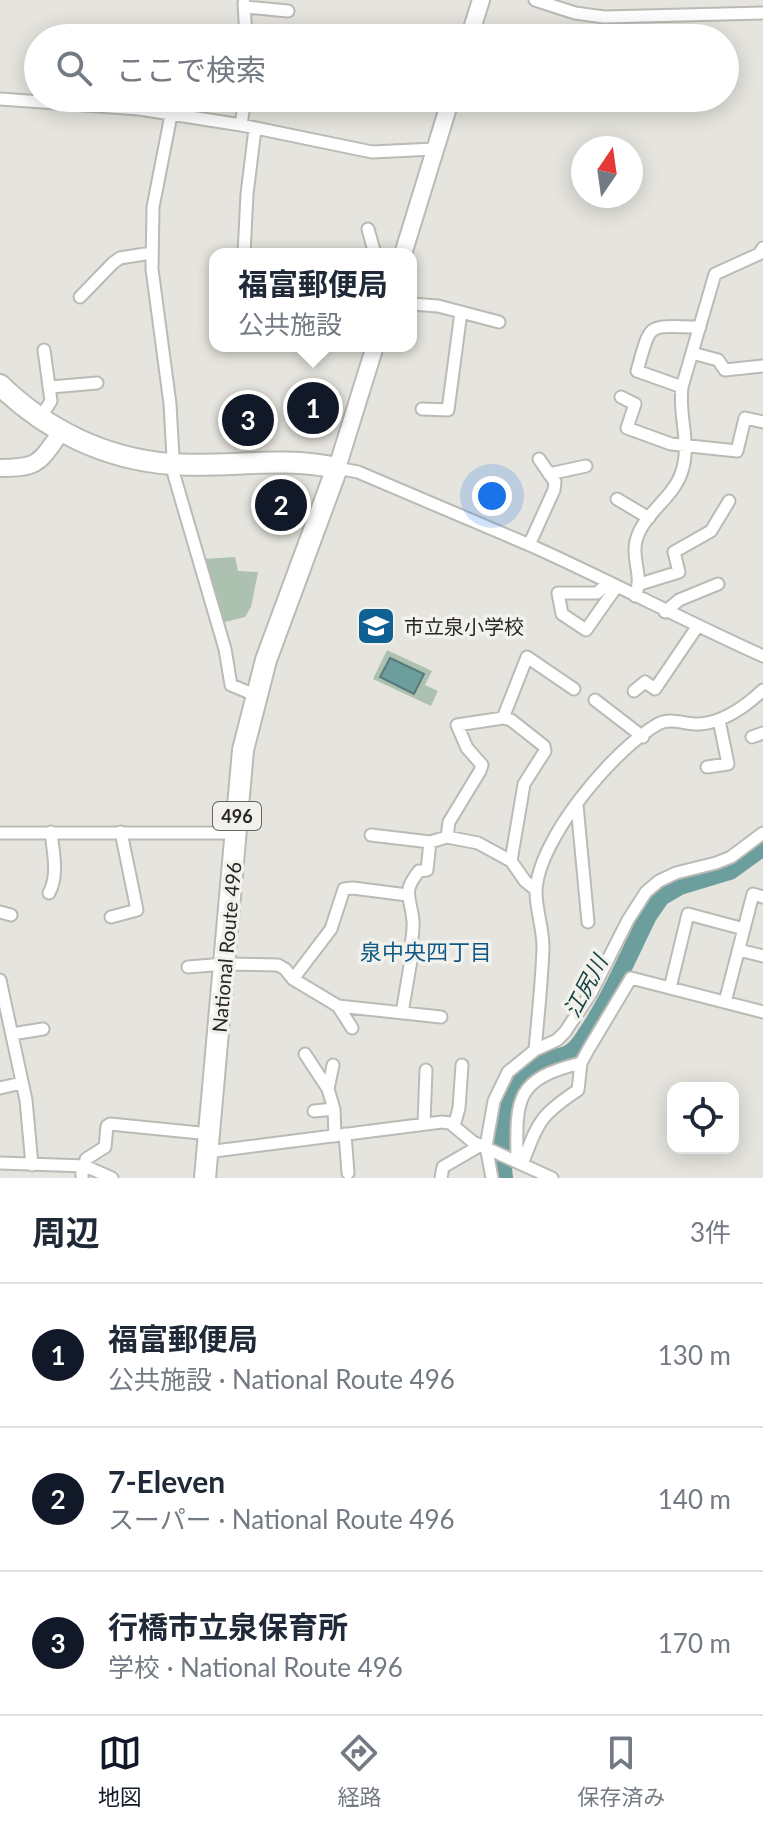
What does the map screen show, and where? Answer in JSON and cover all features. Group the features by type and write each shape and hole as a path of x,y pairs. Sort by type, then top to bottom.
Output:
{"highway":[{"path":"0,385 61,432 111,452 172,464 282,461 337,468"},
{"name":"National Route 496","path":"205,1178 243,750 255,695 337,468"}],"street":[{"path":"473,24 481,0"},
{"path":"535,0 575,13 604,17 763,13"},
{"path":"245,24 244,4 288,11"},
{"path":"0,99 24,101"},
{"path":"155,112 241,125 372,152 435,149"},
{"path":"241,125 243,112"},
{"path":"405,248 447,112"},
{"path":"171,115 153,207 151,253 170,404 172,464 225,649 231,685 255,695"},
{"path":"244,248 255,129"},
{"path":"368,229 373,248"},
{"path":"635,596 640,584 636,541 642,527 681,475 687,447 679,405 682,387 715,274 759,254 763,248"},
{"path":"80,297 120,258 151,253"},
{"path":"417,304 438,306 499,322"},
{"path":"422,409 448,410 461,312"},
{"path":"682,387 637,371 649,332 655,327 700,327"},
{"path":"40,418 51,401 44,350"},
{"path":"373,352 337,468 358,472 529,545 763,656"},
{"path":"692,353 718,360 725,370 763,366"},
{"path":"51,387 97,383"},
{"path":"621,397 635,404 627,428 687,447 737,451 745,418 763,422"},
{"path":"0,468 31,467 61,432"},
{"path":"529,545 555,482 539,459"},
{"path":"549,474 586,466"},
{"path":"617,499 649,518"},
{"path":"640,584 679,572 674,552 711,531 729,501"},
{"path":"613,584 586,630 562,614 558,593 597,593 613,584"},
{"path":"665,612 679,600 718,584"},
{"path":"634,691 645,682 655,689 697,627"},
{"path":"503,718 527,657 574,689"},
{"path":"535,1050 543,943 536,890 551,842 618,753 658,724 669,721 700,724 719,720 748,704 763,690"},
{"path":"595,700 643,737"},
{"path":"447,837 449,822 482,765 467,748 457,725 503,718 511,720 544,746 545,751 524,784 511,861"},
{"path":"707,767 728,764 719,720"},
{"path":"577,805 588,922"},
{"path":"49,893 54,884 55,871 51,832"},
{"path":"111,917 137,910 121,832"},
{"path":"0,833 235,833"},
{"path":"492,1178 484,1145 494,1101 508,1072 535,1050 557,1040 565,1032 591,993 628,920 646,892 676,873 731,857 763,833"},
{"path":"371,835 430,842 447,837 478,843 511,861 525,881 536,890"},
{"path":"402,1013 411,960 413,922 407,895 409,884 419,871 427,870 430,842"},
{"path":"293,979 331,929 344,889 407,895"},
{"path":"725,1002 753,894 763,897"},
{"path":"670,988 688,914 744,929"},
{"path":"739,950 763,956"},
{"path":"188,967 278,965 293,979 338,1006 441,1017"},
{"path":"520,1162 539,1122 555,1105 578,1090 581,1063 631,978 763,1012"},
{"path":"0,980 22,1083 37,1178"},
{"path":"338,1006 352,1028"},
{"path":"12,1034 43,1029"},
{"path":"305,1054 328,1089 348,1173"},
{"path":"520,1162 516,1121 525,1090 545,1073 581,1063"},
{"path":"328,1089 333,1065"},
{"path":"454,1126 459,1108 462,1065"},
{"path":"424,1123 426,1070"},
{"path":"0,1088 22,1083"},
{"path":"314,1111 334,1109"},
{"path":"83,1170 86,1159 105,1147 107,1126 110,1124 208,1143 340,1135 442,1122 454,1126 473,1142 552,1178"},
{"path":"441,1178 443,1167 484,1145"},
{"path":"0,1163 83,1170 112,1178"}],"green space":[{"path":"235,557 238,571 258,572 251,607 245,617 221,623 203,559"},
{"path":"387,650 432,671 425,685 438,691 431,706 373,679"}],"water":[{"path":"390,658 424,674 414,694 380,677"}],"waterway":[{"name":"江尻川","path":"504,1178 502,1130 508,1097 515,1082 525,1070 539,1062 570,1053 579,1044 603,1008 648,916 661,897 680,886 730,871 763,847"}],"place":[{"name":"福富郵便局","path":"313,408"},
{"name":"行橋市立泉保育所","path":"248,420"},
{"name":"7-Eleven","path":"281,505"},
{"name":"市立泉小学校","path":"376,626"}],"district":[{"name":"泉中央四丁目","path":"426,951"}]}
